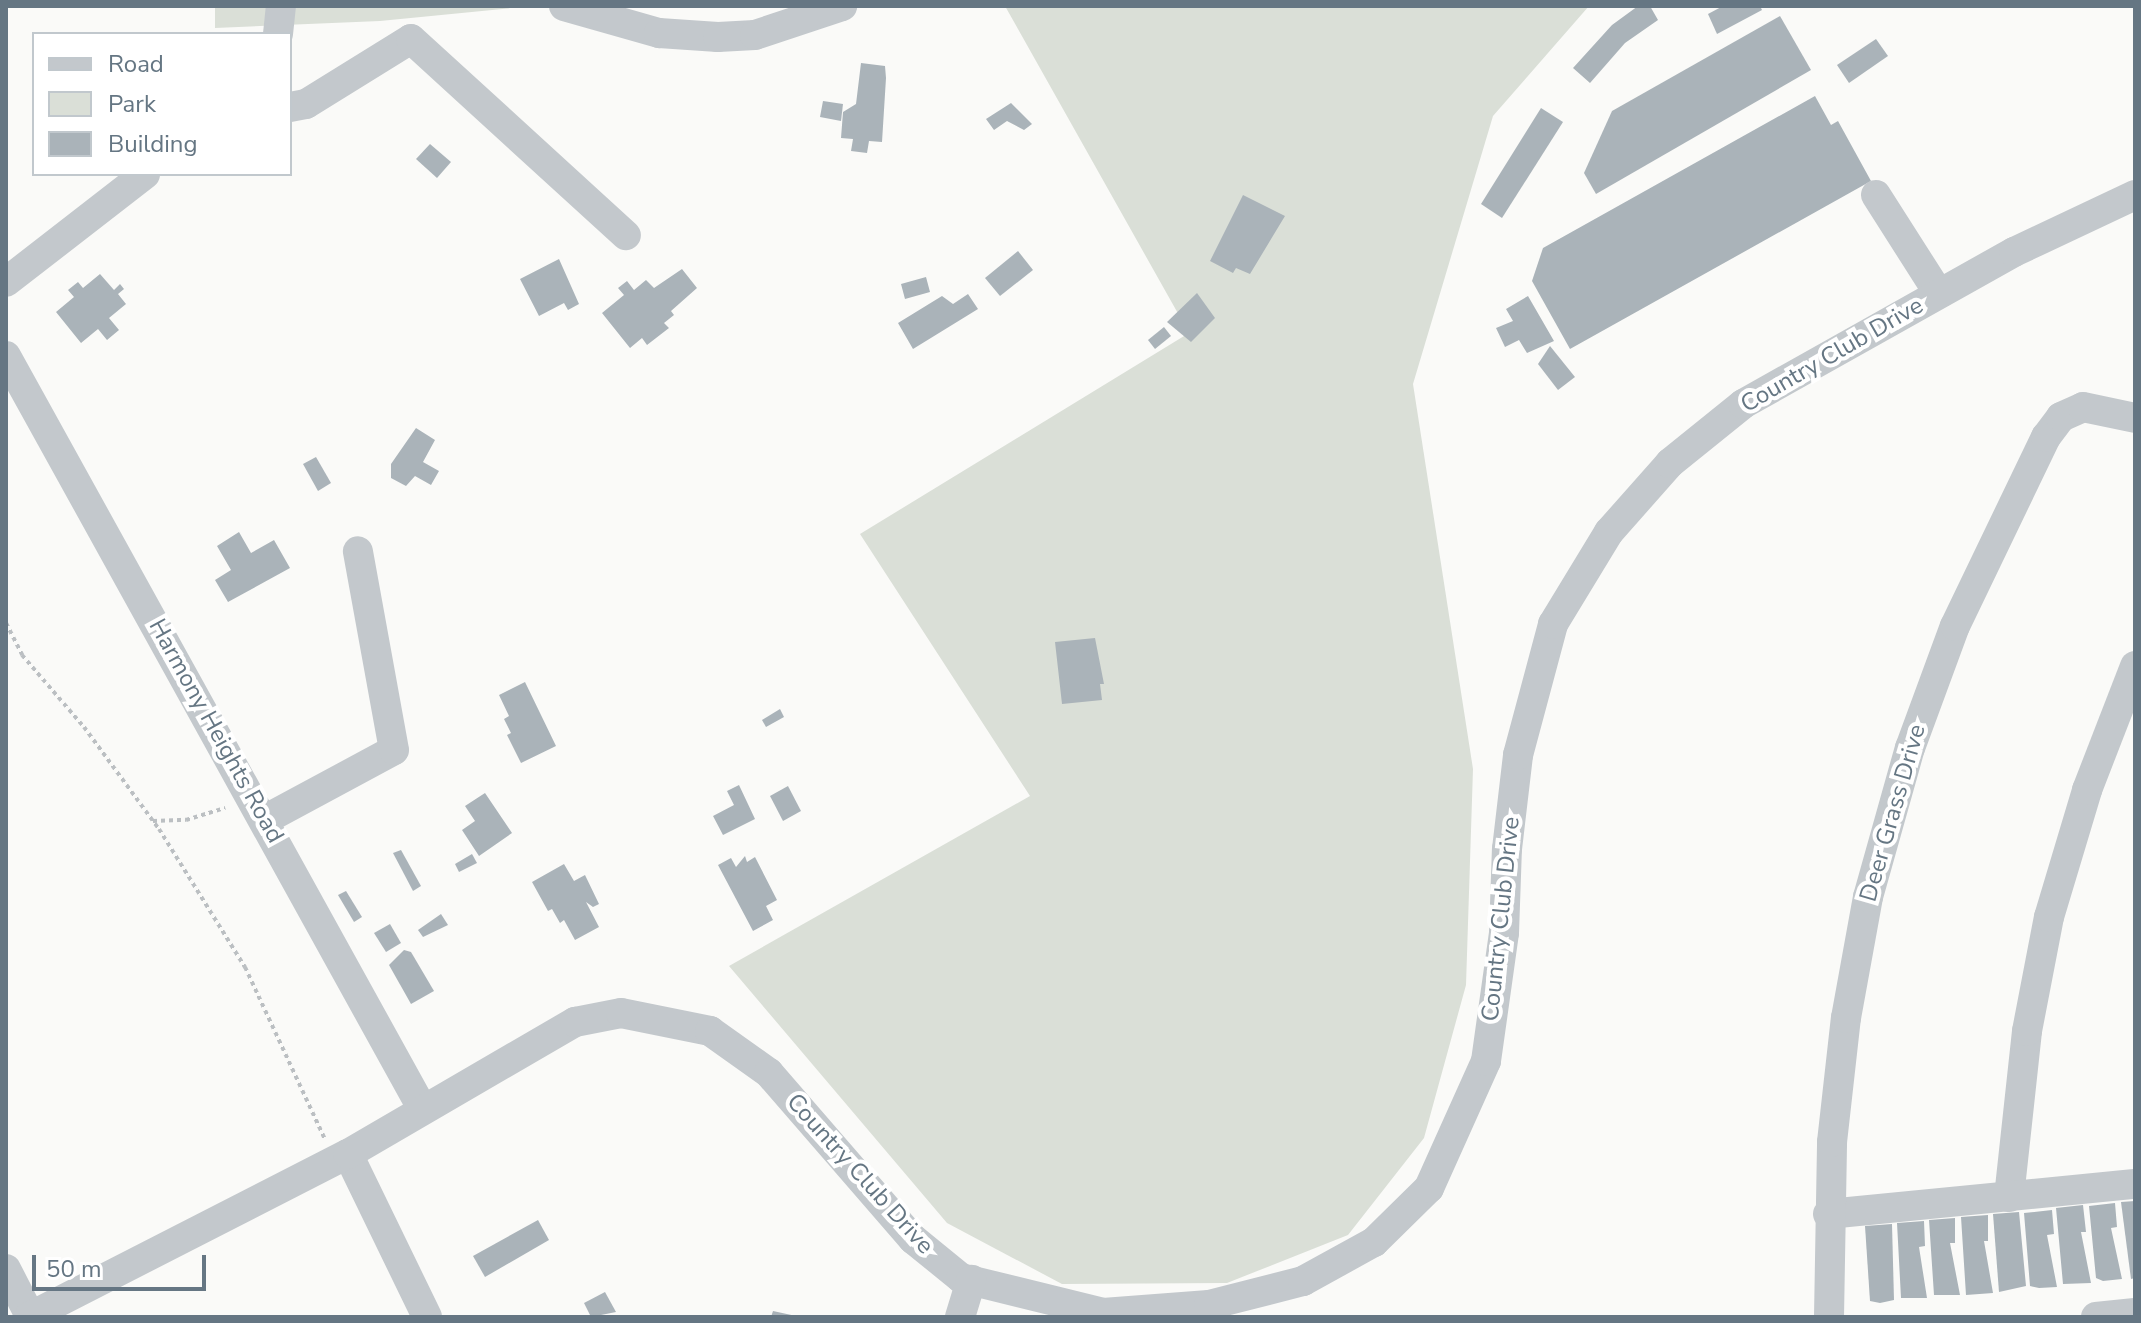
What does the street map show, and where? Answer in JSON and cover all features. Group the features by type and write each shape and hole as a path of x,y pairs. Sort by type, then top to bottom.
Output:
{"street":[{"path":"278,32 281,6"},
{"path":"564,6 659,33 718,37 755,35 842,6"},
{"path":"292,107 306,104 411,39 626,235"},
{"path":"6,282 142,176"},
{"path":"1876,195 1939,294"},
{"name":"Country Club Drive","path":"30,1317 341,1157 575,1022 621,1013 710,1031 769,1073 913,1239 971,1280 1103,1313 1209,1305 1267,1293 1303,1281 1374,1242 1429,1188 1486,1061 1504,933 1507,849 1518,755 1553,624 1609,532 1670,463 1743,404 1939,294 2135,195"},
{"name":"Harmony Heights Road","path":"6,356 266,819 422,1108"},
{"name":"Deer Grass Drive","path":"1829,1317 1828,1214 1839,1076 1868,897 1891,805 1945,653 2013,501 2055,424 2066,413 2092,406 2135,418"},
{"path":"266,819 394,750 358,551"},
{"path":"2009,1197 2018,1095 2049,917 2087,790 2135,666"},
{"path":"341,1157 427,1317"},
{"path":"1828,1214 2135,1184"},
{"path":"6,1269 30,1317"},
{"path":"960,1317 971,1280"},
{"path":"2096,1317 2135,1313"}],"path":[{"path":"6,623 22,655 84,727 153,821 245,967 341,1157"},
{"path":"153,821 186,820 222,810 249,789"}],"green space":[{"path":"215,6 532,6 380,21 215,28"},
{"path":"1005,6 1589,6 1493,116 1413,384 1473,769 1466,985 1424,1138 1348,1235 1227,1283 1062,1284 947,1223 729,966 1030,796 860,534 1189,333"}],"building":[{"path":"1638,6 1650,6 1658,20 1625,43 1590,83 1573,68 1612,25"},
{"path":"1723,6 1760,6 1762,10 1717,34 1708,14"},
{"path":"1780,16 1811,70 1596,194 1584,173 1612,111"},
{"path":"1876,39 1888,56 1849,83 1837,65"},
{"path":"861,63 885,66 886,78 882,142 869,141 867,153 851,151 853,139 841,138 843,112 856,104"},
{"path":"1815,96 1831,125 1838,121 1871,181 1570,349 1532,281 1543,248"},
{"path":"823,101 843,104 841,121 820,117"},
{"path":"1011,103 1032,124 1024,130 1007,121 994,130 986,119"},
{"path":"1541,108 1563,122 1502,218 1481,204"},
{"path":"430,144 451,162 437,178 416,159"},
{"path":"1243,195 1285,216 1250,274 1236,268 1233,273 1210,261"},
{"path":"1018,251 1033,270 1000,296 985,278"},
{"path":"559,259 579,304 568,310 564,303 539,316 520,279"},
{"path":"682,269 697,288 671,311 674,315 664,323 669,328 647,345 642,338 630,348 602,313 624,295 618,288 627,281 634,290 646,280 654,288"},
{"path":"100,274 114,290 120,284 124,289 118,294 126,304 109,318 119,330 107,340 98,329 81,343 56,312 74,297 68,290 78,282 83,288"},
{"path":"926,277 930,292 905,299 901,284"},
{"path":"1197,293 1215,318 1191,342 1167,322"},
{"path":"968,294 978,309 913,349 898,323 942,296 953,304"},
{"path":"1528,296 1554,341 1527,353 1519,340 1505,347 1496,328 1513,321 1506,309"},
{"path":"1164,327 1171,336 1155,349 1148,340"},
{"path":"1550,346 1575,377 1558,390 1538,364"},
{"path":"416,428 435,440 423,462 439,471 431,485 415,476 406,486 391,478 391,464"},
{"path":"316,457 331,483 318,491 303,464"},
{"path":"239,532 251,553 274,540 290,568 228,602 215,580 231,570 217,546"},
{"path":"1095,638 1104,684 1100,684 1102,700 1062,704 1055,642"},
{"path":"525,682 556,746 521,763 507,735 511,733 504,719 509,716 499,695"},
{"path":"780,709 784,717 766,727 762,720"},
{"path":"739,785 755,819 723,835 713,816 734,805 727,791"},
{"path":"788,786 801,811 783,821 770,796"},
{"path":"485,793 512,833 479,856 462,830 475,821 465,806"},
{"path":"401,850 421,886 413,891 393,853"},
{"path":"472,854 477,863 459,872 455,864"},
{"path":"745,856 747,862 755,857 777,900 766,906 773,920 753,931 718,865 731,858 736,867"},
{"path":"564,864 574,881 585,875 599,904 593,907 586,902 599,927 575,940 564,920 560,923 552,909 548,911 532,882"},
{"path":"346,891 362,917 354,922 338,895"},
{"path":"441,914 448,925 423,937 418,930"},
{"path":"390,924 401,943 386,952 374,933"},
{"path":"404,950 411,952 434,991 411,1004 389,965"},
{"path":"2135,1201 2135,1278 2131,1279 2121,1202"},
{"path":"2115,1203 2117,1227 2111,1228 2122,1279 2103,1281 2096,1278 2089,1206"},
{"path":"2083,1205 2086,1232 2081,1232 2091,1283 2063,1284 2056,1208"},
{"path":"2052,1210 2054,1234 2047,1235 2057,1287 2030,1286 2024,1213"},
{"path":"2019,1212 2026,1286 1999,1292 1993,1214"},
{"path":"1988,1215 1988,1241 1984,1241 1993,1293 1966,1295 1961,1217"},
{"path":"1955,1218 1955,1243 1950,1243 1960,1295 1934,1295 1929,1220"},
{"path":"538,1220 549,1240 485,1277 473,1256"},
{"path":"1924,1221 1925,1246 1919,1247 1927,1298 1901,1298 1897,1223"},
{"path":"1892,1224 1894,1300 1880,1303 1870,1301 1865,1226"},
{"path":"605,1292 616,1312 591,1317 584,1303"},
{"path":"773,1311 796,1316 771,1317"}]}
